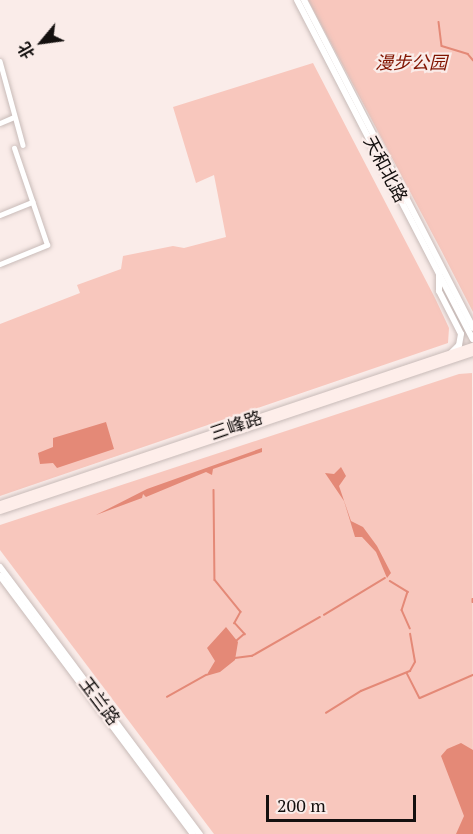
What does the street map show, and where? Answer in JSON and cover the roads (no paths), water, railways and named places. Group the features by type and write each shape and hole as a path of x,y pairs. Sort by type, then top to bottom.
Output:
{"main road":[{"name":"三峰路","path":"0,504 473,346"},
{"name":"三峰路","path":"0,510 473,352"}],"street":[{"name":"天和北路","path":"297,0 473,339"},
{"name":"天和北路","path":"304,0 473,328"},
{"path":"0,61 23,145"},
{"path":"0,123 14,117"},
{"path":"0,264 47,245 14,148"},
{"path":"0,215 33,202"},
{"path":"439,271 439,291 461,334 459,345 451,353"},
{"name":"玉兰路","path":"0,567 200,834"},
{"name":"玉兰路","path":"0,576 193,834"}],"waterway":[{"path":"439,22 442,46 468,54 473,60"},
{"path":"214,490 215,580 241,612 235,623 245,634 237,641"},
{"path":"324,615 385,578"},
{"path":"390,581 408,592 402,610 410,628"},
{"path":"235,658 252,656 320,617"},
{"path":"326,713 361,691 410,671 415,662 410,634"},
{"path":"407,673 420,698 473,675"},
{"path":"167,697 206,675"}],"park label":[{"name":"漫步公园","path":"411,62"}]}
